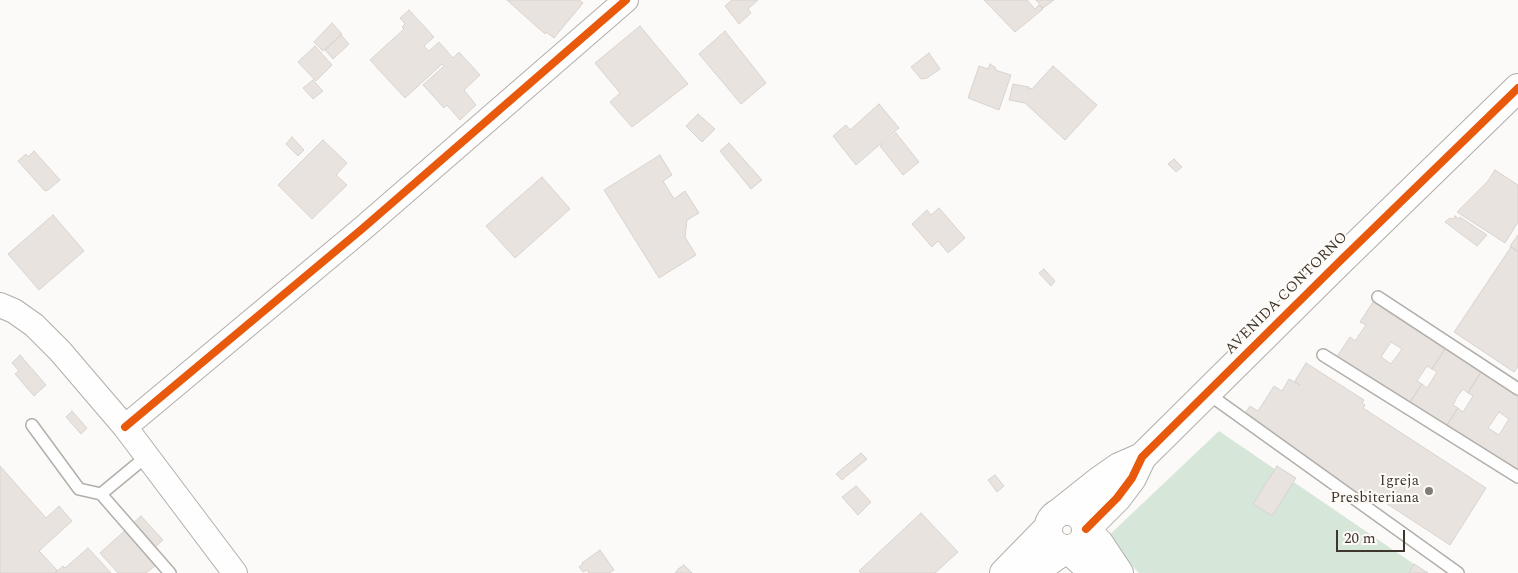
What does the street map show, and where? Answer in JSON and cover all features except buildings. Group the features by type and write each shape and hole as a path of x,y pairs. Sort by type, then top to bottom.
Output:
{"street":[{"path":"125,426 362,230 626,0"},
{"name":"AVENIDA CONTORNO","path":"1004,573 1054,520 1106,476 1142,457 1518,88"},
{"path":"0,305 14,311 47,338 125,426 235,573"},
{"name":"AVENIDA CONTORNO","path":"1032,573 1076,539 1105,512 1132,478 1142,457"},
{"path":"1054,520 1067,510 1080,516 1076,539 1094,573"},
{"path":"1076,539 1099,543 1119,573"}],"lane":[{"path":"1378,297 1518,389"},
{"path":"1323,355 1518,477"},
{"path":"1207,394 1458,573"},
{"path":"32,425 79,490 101,494 170,573"},
{"path":"101,494 147,456"}],"green space":[{"path":"1219,431 1427,573 1139,573 1105,539"}],"cycle path":[{"path":"125,427 362,229 626,0"},
{"path":"1086,529 1117,498 1132,478 1142,457 1518,88"}],"place":[{"name":"Igreja Presbiteriana","path":"1429,491"}]}
